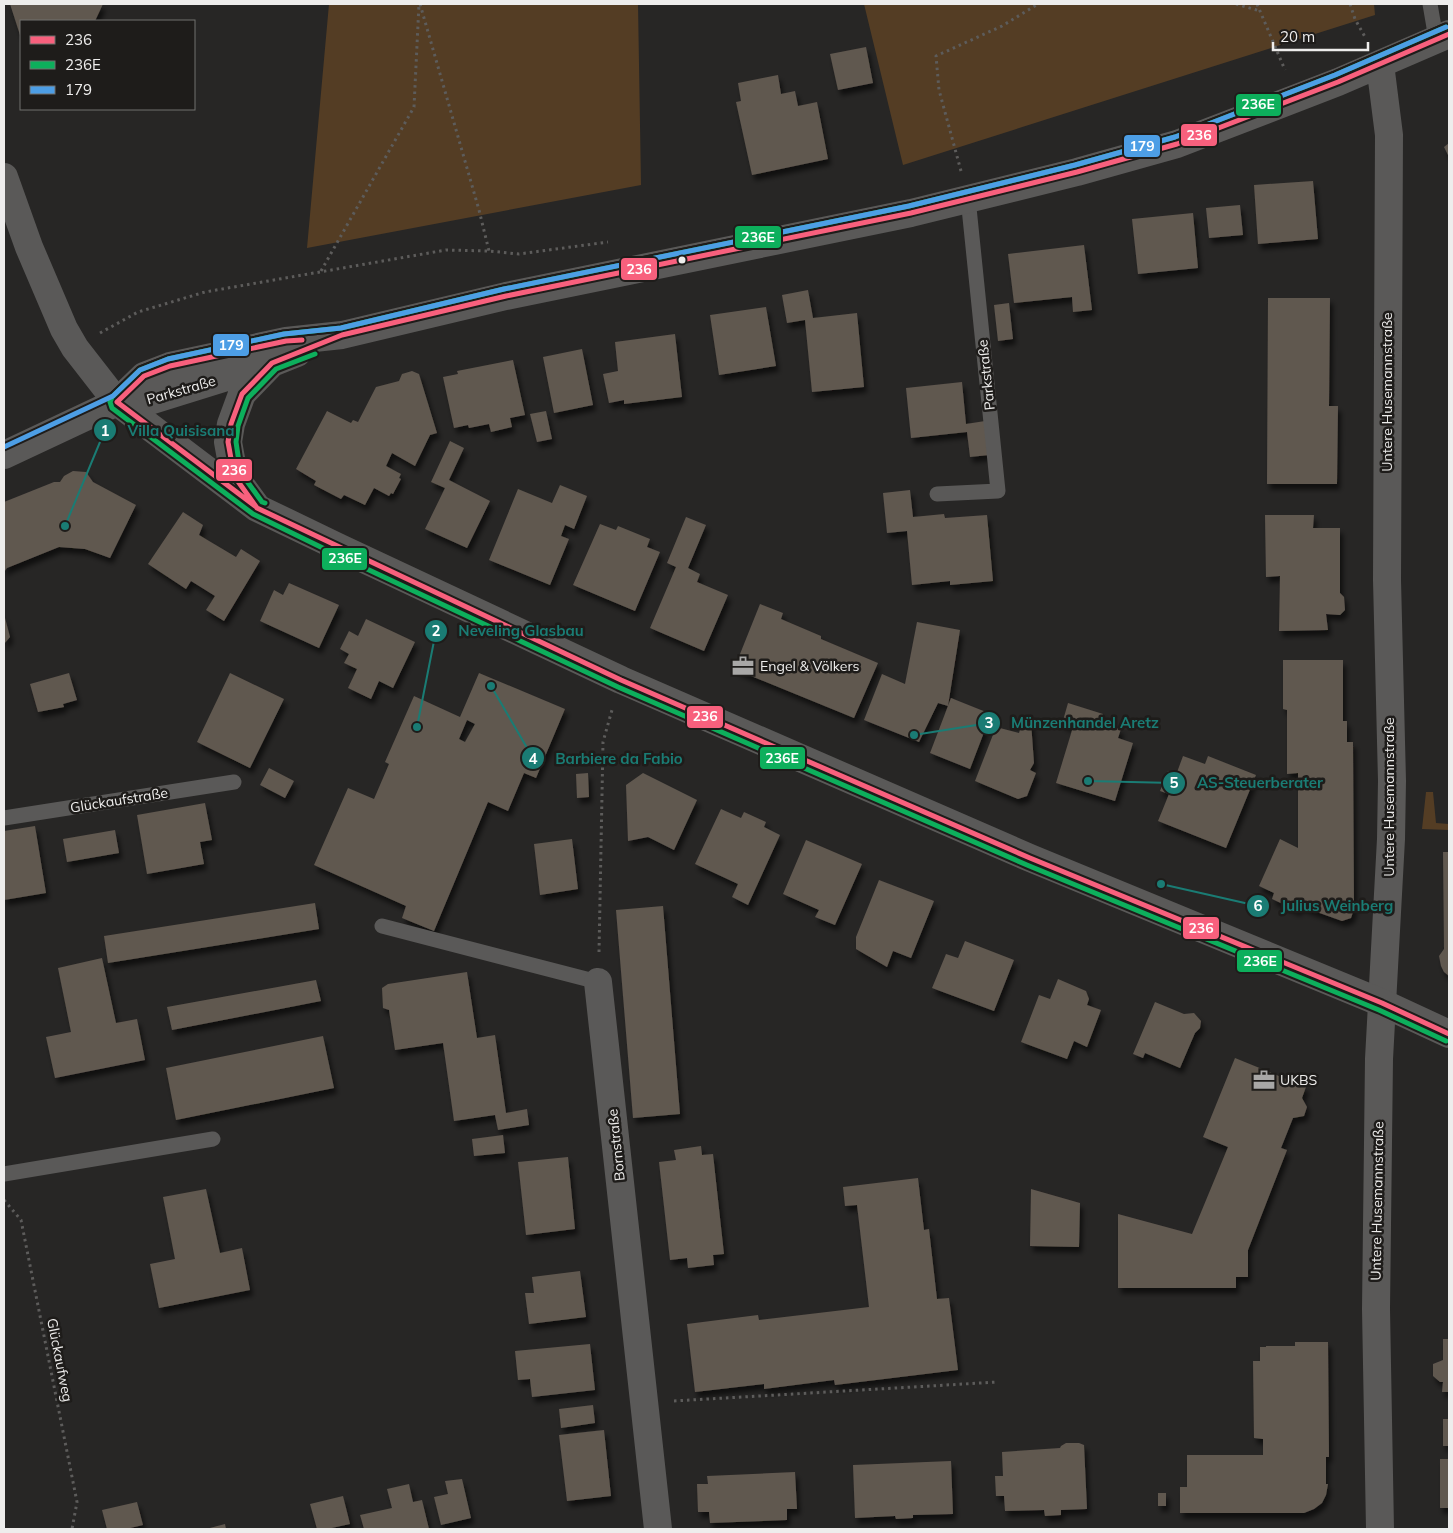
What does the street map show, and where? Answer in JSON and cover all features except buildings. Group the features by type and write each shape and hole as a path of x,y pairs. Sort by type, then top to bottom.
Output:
{"street":[{"name":"Parkstraße","path":"118,402 144,376 170,366 286,341 342,335 506,296 911,213 1077,172 1177,144 1297,99 1443,37"},
{"name":"Untere Husemannstraße","path":"1380,64 1389,136 1387,580 1392,781 1392,839 1379,1059 1376,1309 1380,1529"},
{"path":"4,176 29,247 64,329 75,348 118,402 257,508 338,548 621,680 1030,858 1382,1003 1449,1034"},
{"name":"Parkstraße","path":"118,402 149,401 272,363 342,335"},
{"name":"Parkstraße","path":"257,508 237,480 228,442 231,424 242,394 272,363"},
{"path":"4,456 118,402"},
{"name":"Bornstraße","path":"598,982 658,1529"}],"lane":[{"path":"1430,4 1443,37"},
{"name":"Parkstraße","path":"937,494 998,491 968,198"},
{"name":"Glückaufstraße","path":"4,818 234,782"},
{"path":"382,926 598,982"},
{"path":"4,1174 213,1139"}],"path":[{"path":"419,4 479,210 489,251"},
{"path":"321,272 414,107 419,4"},
{"path":"968,198 939,90 936,56 1002,26 1038,4"},
{"path":"1236,4 1260,11"},
{"path":"1257,4 1297,99"},
{"path":"1350,4 1355,19 1380,64"},
{"path":"75,348 138,312 205,292 446,250 519,254 613,241 622,273"},
{"path":"598,982 603,742 621,680"},
{"name":"Glückaufweg","path":"4,1200 21,1220 77,1502 72,1529"},
{"path":"644,1402 998,1382"}],"shaded area":[{"path":"329,4 638,4 641,185 307,248"},
{"path":"864,4 1374,4 1375,15 903,165"},
{"path":"1426,792 1433,792 1436,823 1449,824 1449,830 1422,829"}],"transit line":[{"name":"236E","path":"1446,27 1335,75 1175,137 1075,165 909,206 504,289 341,328 284,334 168,359 140,370 112,397 110,402 112,408 253,514 335,554 618,687 1027,865 1379,1010 1446,1041"},
{"name":"179","path":"4,447 113,396 140,370 168,359 284,334 341,328 504,289 909,206 1075,165 1175,137 1335,75 1446,27"},
{"name":"236","path":"1449,34 1338,82 1177,144 1077,172 911,213 506,296 342,335 272,363 242,394 231,424 228,442 237,480 257,508 621,680 1030,858 1382,1003 1449,1034"},
{"name":"236","path":"117,402 144,376 170,366 286,341 302,340"},
{"name":"236E","path":"265,503 262,502 244,477 239,462 236,442 238,426 248,398 276,369 315,354"},
{"name":"236","path":"117,402 255,506"}],"place":[{"name":"Villa Quisisana","path":"65,526"},
{"name":"Engel & Völkers","path":"743,666"},
{"name":"Barbiere da Fabio","path":"491,686"},
{"name":"Neveling Glasbau","path":"417,727"},
{"name":"Münzenhandel Aretz","path":"914,735"},
{"name":"AS-Steuerberater","path":"1088,781"},
{"name":"Julius Weinberg","path":"1161,884"},
{"name":"UKBS","path":"1264,1080"}]}
